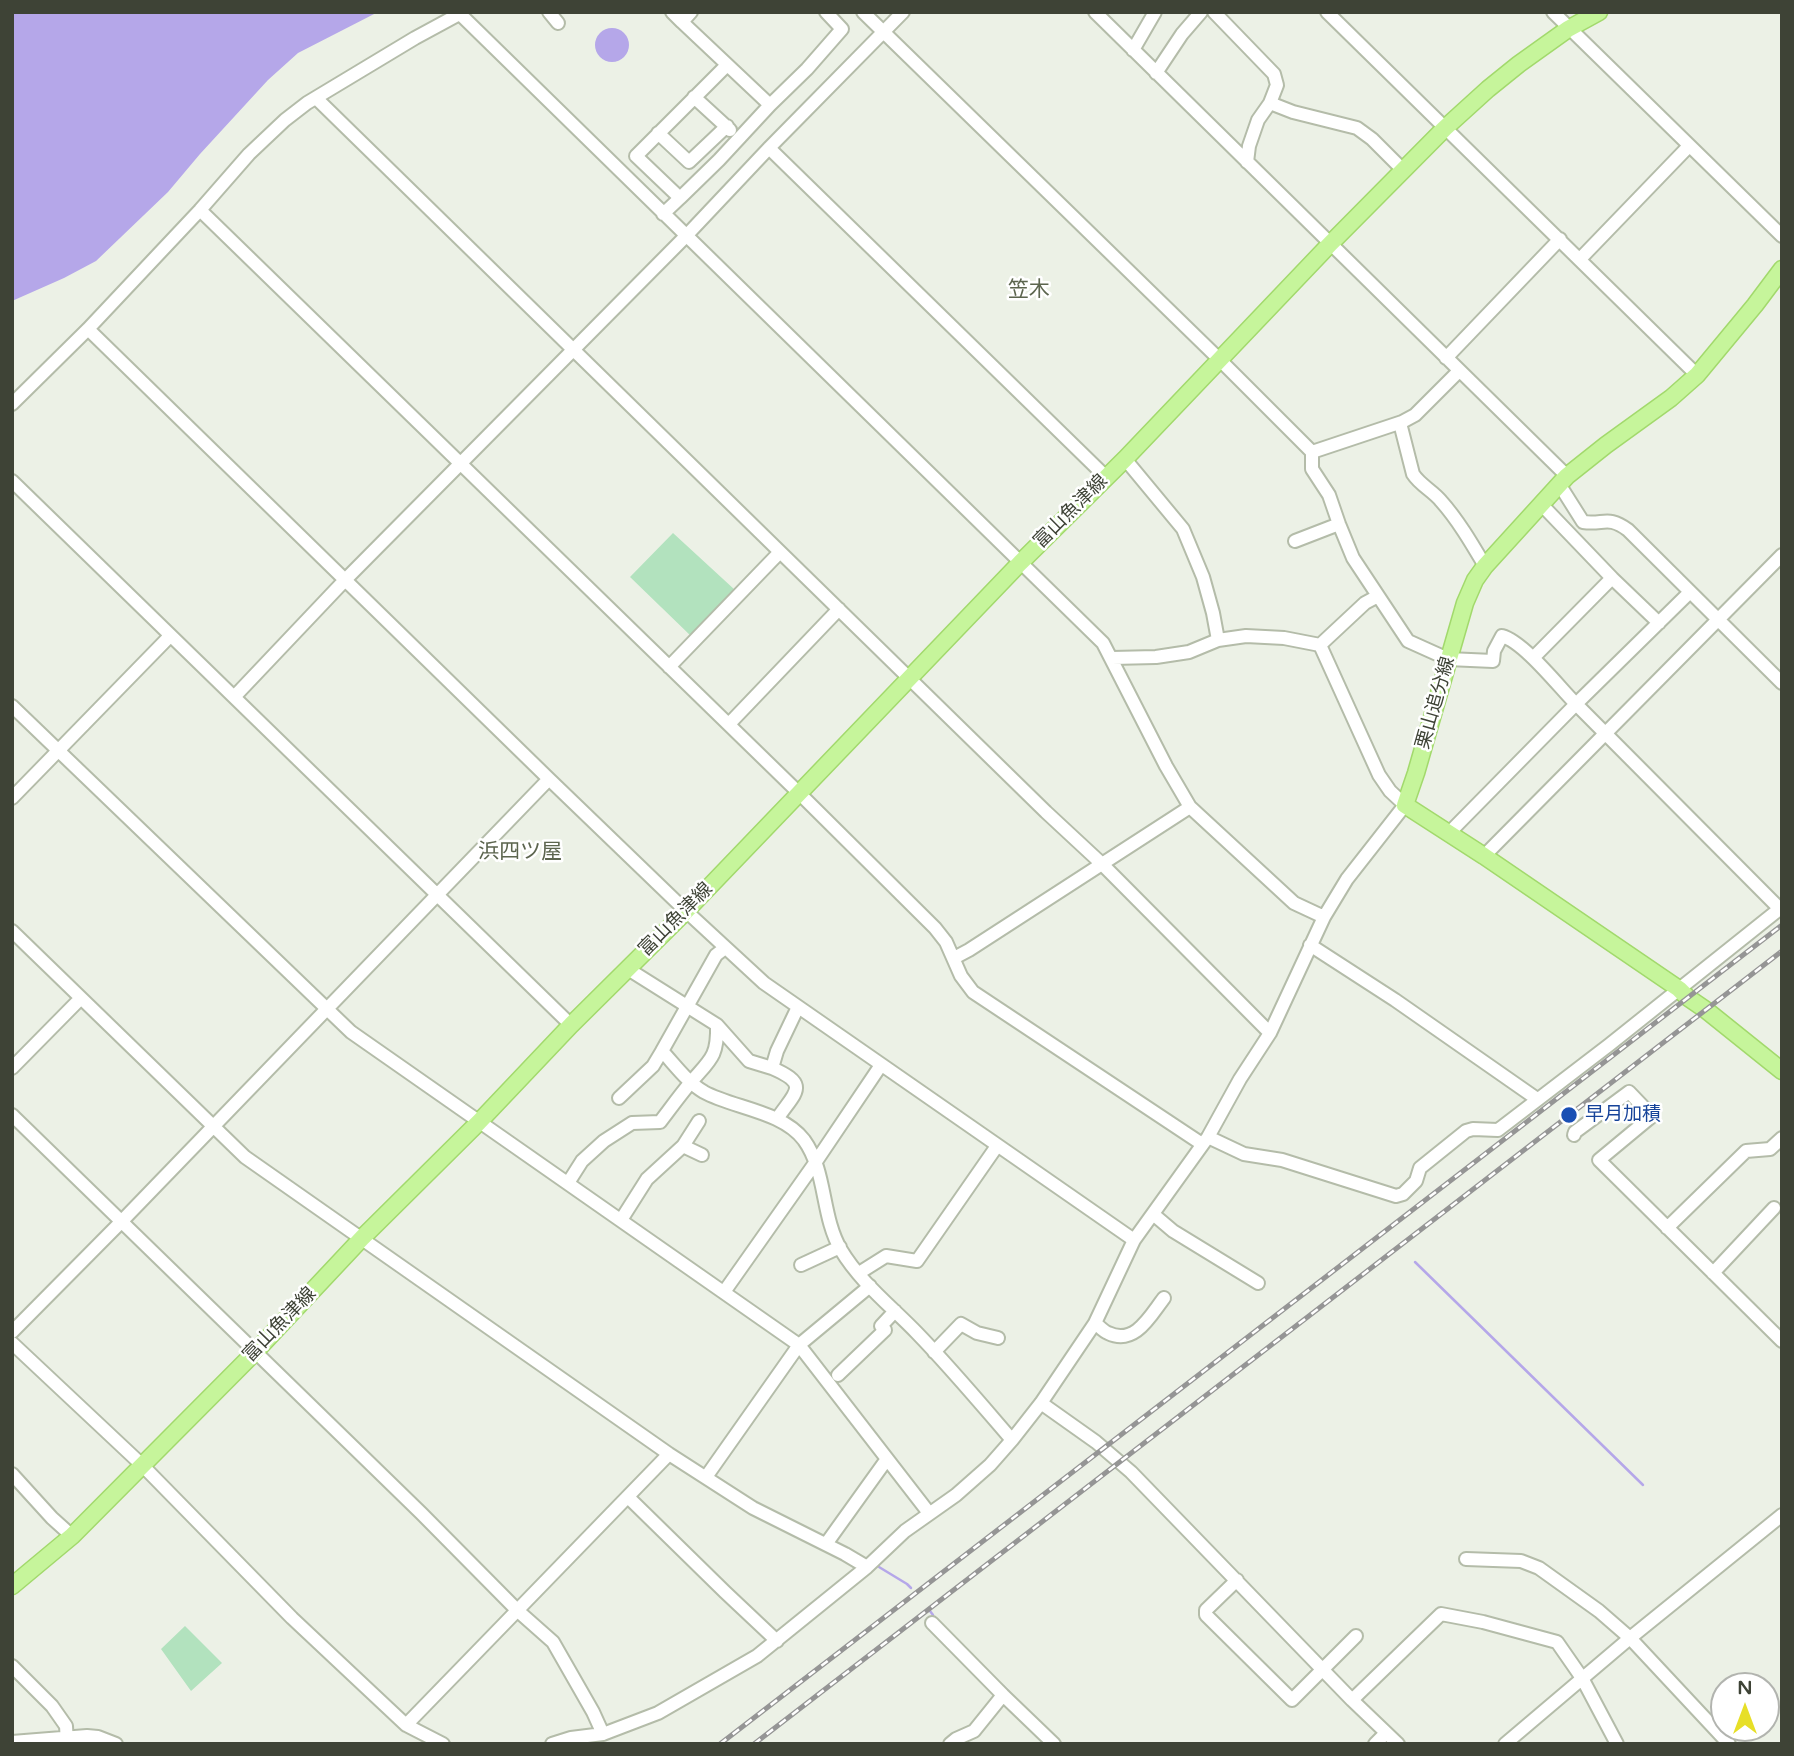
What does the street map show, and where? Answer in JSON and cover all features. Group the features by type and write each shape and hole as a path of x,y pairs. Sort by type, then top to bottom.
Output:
{"main road":[{"name":"富山魚津線","path":"12,1586 72,1536 255,1352 362,1238 686,911 1403,170 1488,89 1568,29 1599,12"},
{"name":"栗山追分線","path":"1405,805 1465,603 1475,580 1563,480 1698,375 1782,269"},
{"path":"1405,805 1679,989 1782,1071"}],"street":[{"path":"549,12 558,23"},
{"path":"663,214 807,69 842,29 826,12"},
{"path":"200,210 935,928 946,942 961,976 973,992 1205,1140 1244,1154 1282,1160 1396,1196 1403,1194 1416,1181 1420,1168 1466,1131 1498,1130 1781,908 1511,639 1502,636 1494,651 1493,661 1448,659 1408,641 1353,558 1329,495 1312,469 1312,452 863,12"},
{"path":"234,696 903,12"},
{"path":"1095,12 1459,371 1563,480 1583,522 1607,520 1619,523 1628,530 1782,684"},
{"path":"1133,50 1155,12"},
{"path":"1156,73 1182,34 1201,12"},
{"path":"1214,12 1273,74 1277,85 1270,103 1258,120 1249,146 1247,162"},
{"path":"1327,12 1698,375"},
{"path":"12,404 88,329 249,154 285,120 307,103 461,13 1103,643 1166,766 1191,807 1294,903 1324,916"},
{"path":"1554,13 1782,236"},
{"path":"682,15 727,65 770,105"},
{"path":"680,198 636,156 727,65"},
{"path":"694,97 739,138"},
{"path":"316,98 1036,803 1102,864 1270,1033"},
{"path":"1270,103 1293,112 1357,128 1373,139 1403,170"},
{"path":"690,162 727,126"},
{"path":"658,134 703,175"},
{"path":"1580,259 1689,146"},
{"path":"769,148 1106,477"},
{"path":"1446,358 1560,239"},
{"path":"88,329 549,779 764,983 1134,1241"},
{"path":"1312,452 1400,423 1415,415 1459,371"},
{"path":"1400,423 1413,474 1442,501 1485,566"},
{"path":"1125,459 1183,529 1203,577 1217,640"},
{"path":"12,481 571,1026"},
{"path":"1541,504 1658,623"},
{"path":"1295,541 1339,524"},
{"path":"669,667 780,552"},
{"path":"1484,856 1782,555"},
{"path":"1533,658 1612,578"},
{"path":"1449,833 1689,593"},
{"path":"1320,645 1365,603 1378,596"},
{"path":"729,724 839,610"},
{"path":"12,798 170,636"},
{"path":"1112,658 1156,657 1189,652 1217,640 1246,636 1284,638 1320,645"},
{"path":"552,1744 571,1738 603,1734 658,1713 757,1656 867,1567 905,1531 956,1496 990,1465 1041,1404 1095,1322 1134,1241 1205,1140 1270,1033 1324,916 1347,879 1405,805 1379,775 1320,645"},
{"path":"12,706 351,1032 799,1345 929,1513"},
{"path":"12,1332 549,779"},
{"path":"954,958 1191,807"},
{"path":"12,931 245,1157 669,1454 753,1508 867,1567"},
{"path":"1310,945 1395,1000 1537,1099"},
{"path":"619,1098 653,1066 716,955 725,948"},
{"path":"628,969 718,1025 749,1061 789,1075 797,1090 776,1119"},
{"path":"12,1068 81,998"},
{"path":"772,1068 798,1007"},
{"path":"568,1184 583,1161 604,1140 632,1123 660,1122 690,1083 708,1065 718,1043 718,1025"},
{"path":"662,1051 690,1083 704,1092 776,1119 803,1139 815,1163 830,1225 840,1247 870,1286 934,1352 1012,1440"},
{"path":"724,1292 881,1065"},
{"path":"1574,1135 1629,1092 1652,1116 1598,1160 1782,1341"},
{"path":"12,1115 518,1611 553,1642 603,1734"},
{"path":"621,1220 647,1179 683,1146 699,1121"},
{"path":"1667,1228 1746,1151 1770,1149 1782,1138"},
{"path":"683,1146 702,1155"},
{"path":"859,1273 886,1256 917,1261 997,1146"},
{"path":"1713,1273 1774,1208"},
{"path":"1153,1214 1173,1231 1258,1283"},
{"path":"801,1265 840,1247"},
{"path":"706,1477 799,1345 870,1286"},
{"path":"1095,1322 1109,1334 1128,1336 1137,1332 1164,1298"},
{"path":"838,1375 885,1330 881,1326 895,1311"},
{"path":"934,1352 961,1324 977,1333 998,1338"},
{"path":"15,1350 142,1465 292,1618 406,1726 443,1744"},
{"path":"1041,1404 1096,1442 1131,1472 1398,1744"},
{"path":"406,1726 669,1454"},
{"path":"826,1544 887,1458"},
{"path":"12,1474 72,1536"},
{"path":"628,1497 777,1641"},
{"path":"1505,1744 1782,1515"},
{"path":"1466,1559 1521,1561 1539,1568 1600,1611 1630,1638 1729,1744"},
{"path":"1237,1580 1206,1610 1206,1615 1292,1700 1356,1636"},
{"path":"1352,1700 1441,1614 1557,1642 1582,1678 1617,1744"},
{"path":"932,1623 1054,1744"},
{"path":"12,1666 52,1706 66,1726 68,1740"},
{"path":"950,1744 974,1731 1003,1695"},
{"path":"1375,1744 1386,1732"},
{"path":"12,1742 98,1737 116,1744"}],"green space":[{"path":"673,533 735,590 692,637 630,577"},
{"path":"185,1626 222,1663 191,1691 161,1649"}],"shaded area":[{"path":"12,12 378,12 298,53 268,80 168,192 96,261 12,301"},
{"path":"612,28 624,33 629,45 624,57 612,62 600,57 595,45 600,33"}],"waterway":[{"path":"1415,1262 1643,1485"},
{"path":"879,1567 911,1588"},
{"path":"930,1611 933,1615"},
{"path":"1003,1686 1009,1692"}],"railway":[{"path":"720,1744 1782,925"},
{"path":"754,1744 1782,951"}],"place":[{"name":"早月加積","path":"1569,1115"}],"district":[{"name":"笠木","path":"1029,290"},
{"name":"浜四ツ屋","path":"520,852"}]}
